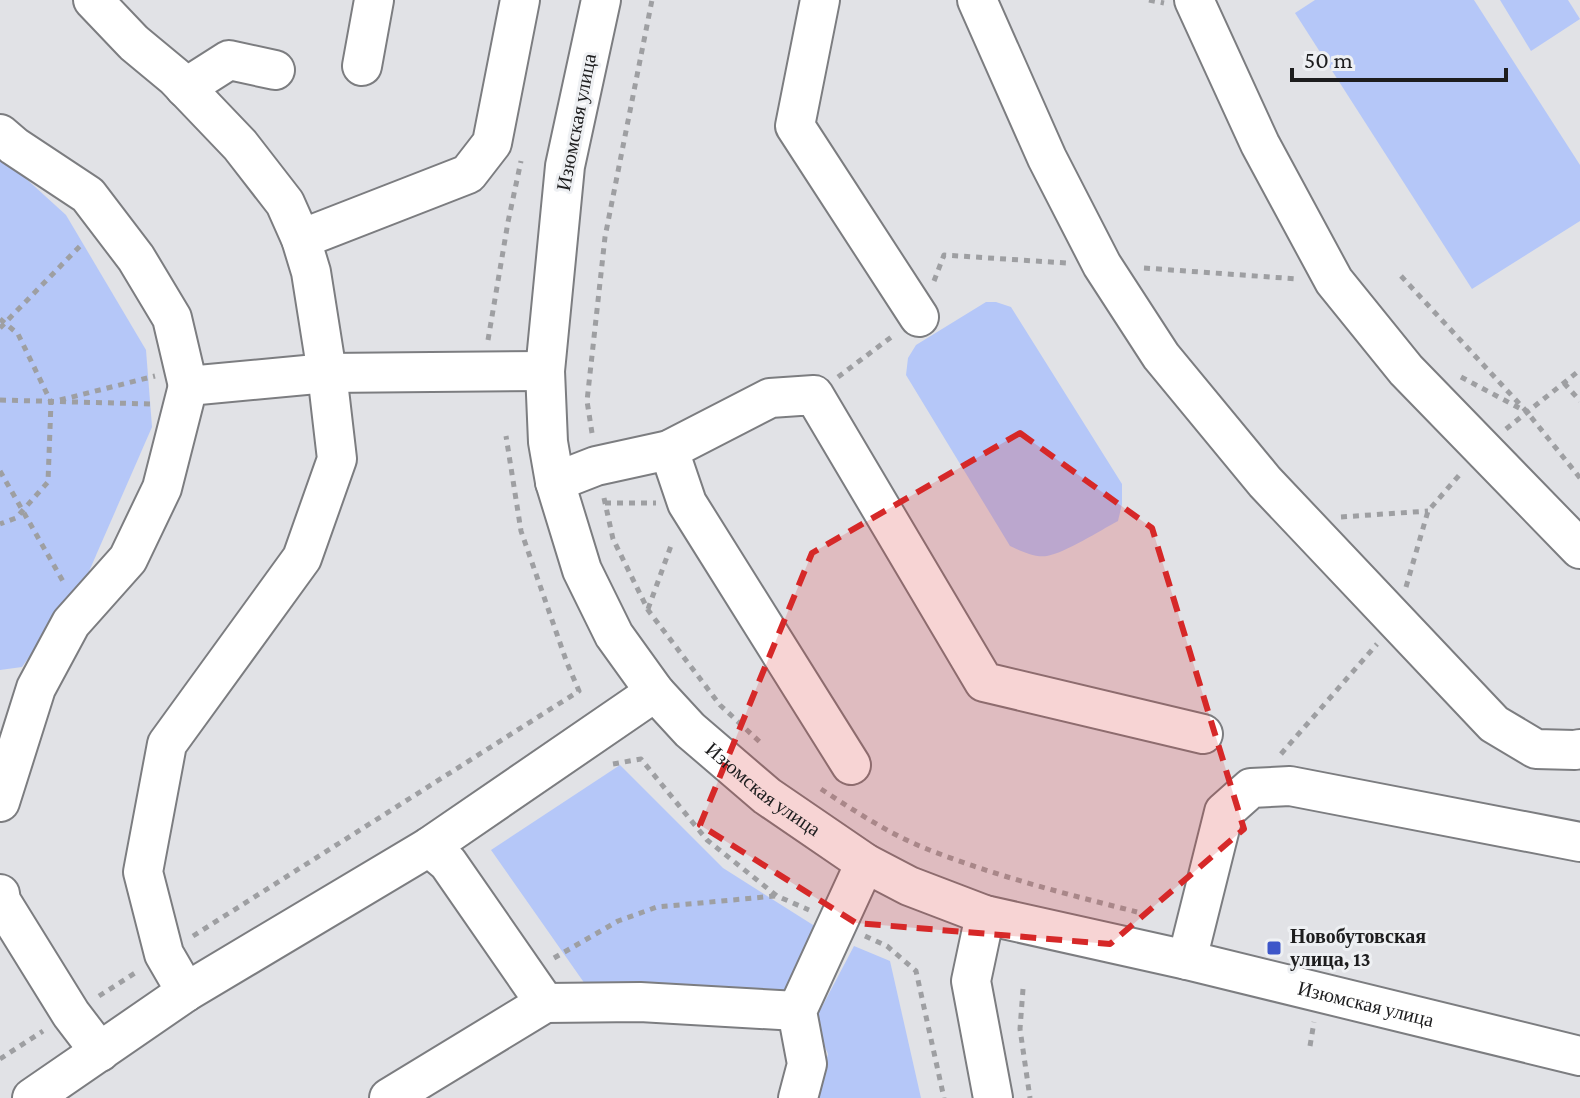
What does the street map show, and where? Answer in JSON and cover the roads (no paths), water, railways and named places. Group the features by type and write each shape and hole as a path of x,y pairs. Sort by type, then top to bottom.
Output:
{"street":[{"path":"93,0 134,43 175,77 240,145 285,203 311,272 337,459 302,558 167,744 143,872 164,954 186,992"},
{"path":"362,66 374,0"},
{"path":"301,239 468,174 492,143 520,0"},
{"name":"Изюмская улица","path":"601,0 565,166 545,371 548,442 555,482 582,570 614,635 655,692 690,730 767,796 865,863 909,886 985,915 1192,943 1580,1056"},
{"path":"820,0 795,126 919,317"},
{"path":"977,0 1047,158 1102,265 1161,356 1265,482 1494,724 1536,749 1580,749"},
{"path":"1194,0 1260,144 1334,281 1406,370 1580,549"},
{"path":"185,88 229,60 275,70"},
{"path":"0,134 88,195 136,258 172,318 185,386 162,488 128,559 71,623 36,688 0,802"},
{"path":"185,386 327,373 545,371"},
{"path":"555,482 600,484 770,398 814,395 984,682 1203,734"},
{"path":"669,450 687,503 851,765"},
{"path":"45,1094 186,992 429,847 655,692"},
{"path":"1192,943 1224,812 1251,788 1290,786 1580,842"},
{"path":"429,847 448,863 535,989"},
{"path":"798,1098 807,1064 797,1011 865,863"},
{"path":"0,894 1,901 71,1014 100,1052"},
{"path":"985,915 971,981 993,1098"},
{"path":"389,1098 535,989 640,1002 797,1011"}],"place":[{"name":"Новобутовская улица, 13","path":"1274,948"}]}
